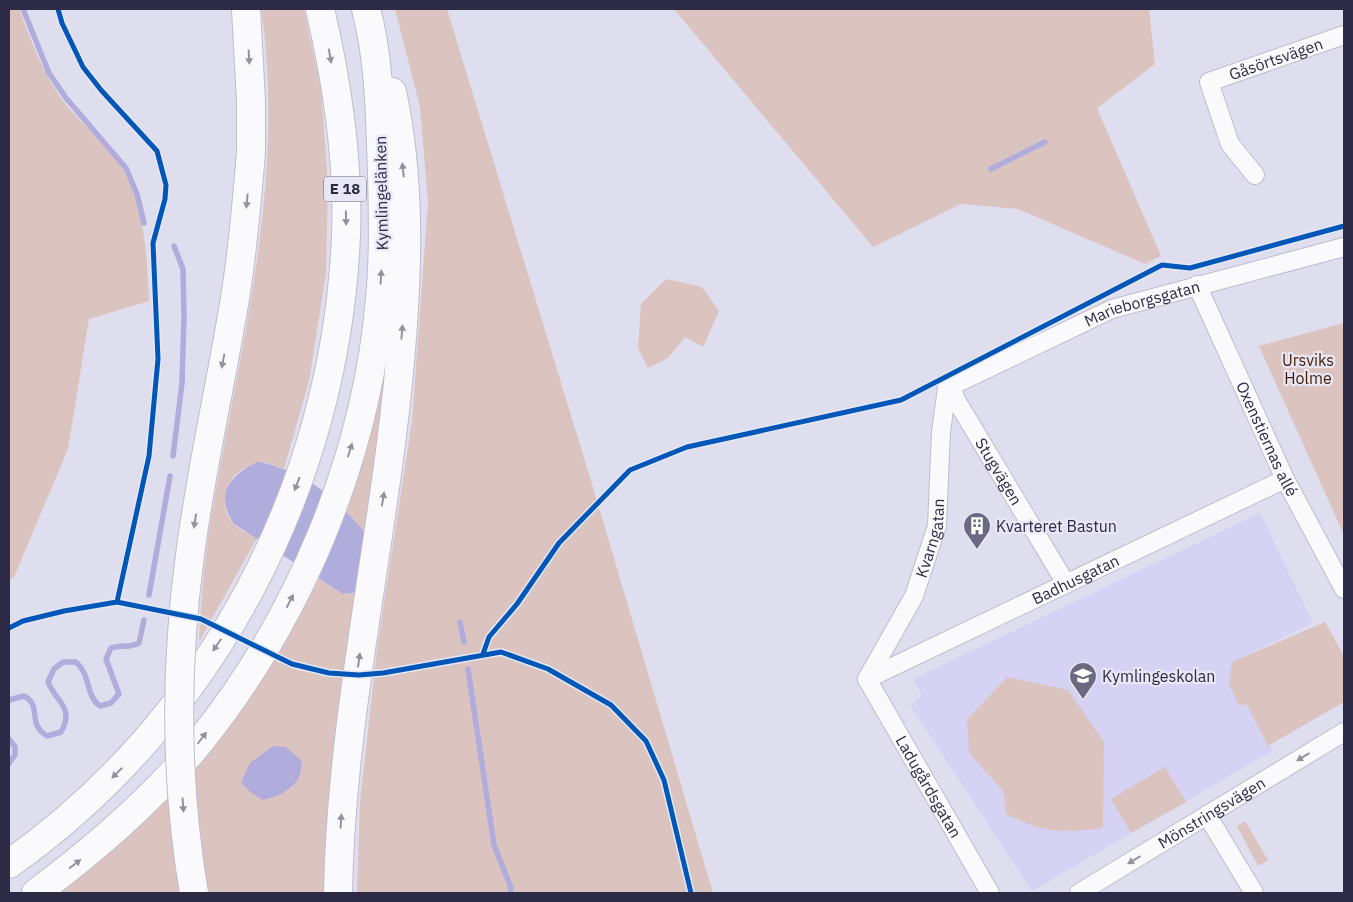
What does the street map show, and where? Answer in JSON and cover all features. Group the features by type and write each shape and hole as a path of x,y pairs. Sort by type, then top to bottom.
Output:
{"highway":[{"path":"194,893 184,824 178,715 183,612 198,503 242,251 251,152 251,101 246,9"},
{"name":"E 18","path":"9,864 98,792 136,754 168,715 233,622 262,568 304,468 330,370 340,305 346,235 346,186 338,101 320,9"},
{"path":"338,882 347,749 390,456 398,380 407,243 398,120 388,76 369,20"},
{"name":"Kymlingelänken","path":"36,893 82,858 124,822 203,737 269,642 322,532 356,430 368,377 380,300 384,226 369,20"}],"street":[{"name":"Gåsörtsvägen","path":"1255,175 1230,144 1209,82 1344,34"},
{"name":"Marieborgsgatan","path":"951,385 1112,309 1344,247"},
{"name":"Oxenstiernas allé","path":"1197,285 1284,479 1344,588"},
{"name":"Stugvägen","path":"951,385 955,398 1065,582"},
{"name":"Kvarngatan","path":"867,679 914,596 937,526 941,432 947,388 951,385"},
{"name":"Badhusgatan","path":"867,679 1065,582 1284,479"},
{"name":"Ladugårdsgatan","path":"867,679 990,893"},
{"name":"Mönstringsvägen","path":"1079,893 1344,732"},
{"path":"1207,815 1254,893"}],"shaded area":[{"path":"257,462 270,464 297,475 322,490 345,510 374,544 358,592 343,594 234,524 228,513 225,495 232,480"},
{"name":"Kymlingeskolan","path":"1260,513 1313,623 1233,662 1272,751 1032,891 910,705 922,696 913,679"},
{"path":"273,746 286,747 302,761 300,774 293,786 278,795 262,800 249,791 241,782 250,763"}],"green space":[{"path":"9,9 19,9 44,69 64,102 111,152 124,171 141,218 146,251 149,301 89,319 68,449 14,577 9,580"},
{"path":"261,9 304,9 321,88 328,185 326,273 309,381 284,469 264,462 247,467 234,477 227,489 225,504 230,518 239,528 257,538 199,642 203,580 209,533 246,329 264,201 268,137 267,73"},
{"path":"395,9 447,9 595,494 713,893 357,893 360,802 378,642 412,421 428,202 420,107"},
{"path":"674,9 1149,9 1155,64 1097,108 1161,256 1145,264 1018,209 961,204 873,247"},
{"path":"666,279 702,287 719,311 703,347 685,337 668,358 648,368 638,348 641,304"},
{"name":"Ursviks Holme","path":"1344,323 1344,535 1259,346"},
{"path":"391,346 366,534 347,512 372,430"},
{"path":"319,579 343,594 358,592 327,893 60,893 140,825 208,751 267,670 294,626"},
{"path":"1325,622 1344,656 1344,702 1268,746 1247,705 1238,704 1229,684 1232,662"},
{"path":"1007,677 1068,690 1104,742 1103,828 1075,831 1043,829 1006,814 1003,791 969,753 967,720"},
{"path":"1165,767 1186,802 1131,833 1111,799"},
{"path":"1245,821 1268,860 1258,866 1237,826"}],"waterway":[{"path":"23,9 49,73 66,98 126,168 137,194 144,223"},
{"path":"991,169 1045,142"},
{"path":"173,456 182,383 184,317 183,269 174,246"},
{"path":"149,595 170,476"},
{"path":"9,700 24,696 33,705 37,726 41,731 47,736 61,732 65,723 65,710 48,682 54,669 63,662 76,662 84,673 95,701 100,706 111,703 119,694 106,659 111,648 139,643 144,620"},
{"path":"460,622 464,642"},
{"path":"468,669 494,845 511,888 510,893"},
{"path":"9,739 15,747 15,755 9,763"}],"cycle path":[{"path":"58,9 62,23 83,67 101,90 157,151 166,185 165,199 153,243 158,359 149,456 117,602"},
{"path":"483,654 489,637 517,604 559,543 630,470 687,447 901,400 1162,265 1190,268 1344,226"},
{"path":"9,628 23,621 64,611 117,602 201,619 292,664 329,673 359,675 383,673 501,652 548,669 611,705 646,741 664,780 691,893"}],"place":[{"name":"Kvarteret Bastun","path":"977,550"},
{"name":"Kymlingeskolan","path":"1083,700"}]}
